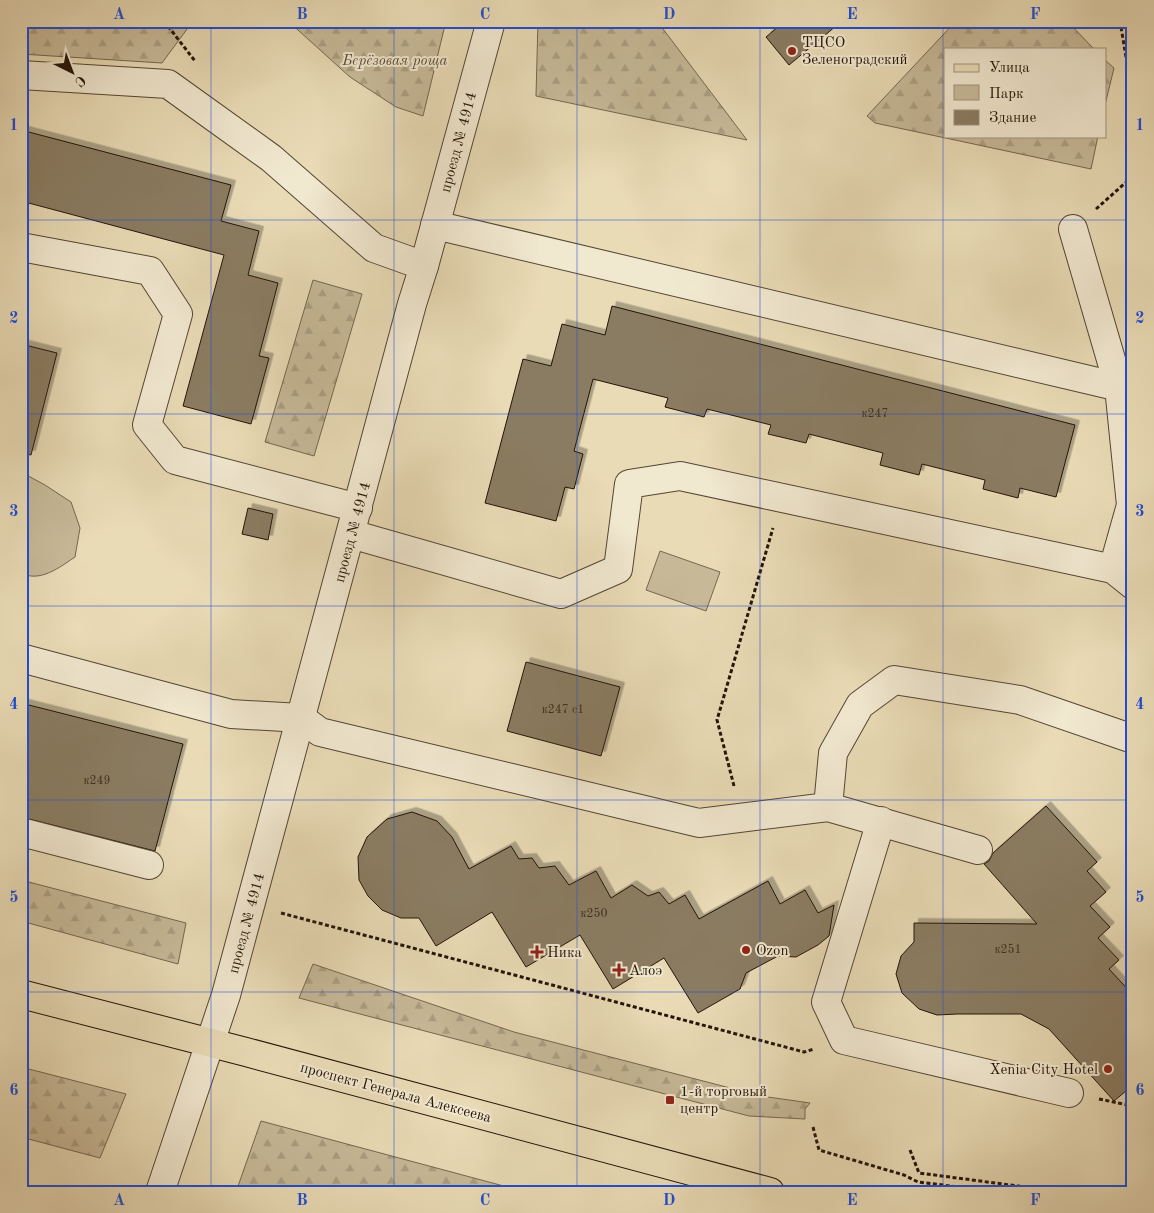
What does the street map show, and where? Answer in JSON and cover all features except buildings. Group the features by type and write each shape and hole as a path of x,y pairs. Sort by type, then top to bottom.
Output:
{"main road":[{"name":"проспект Генерала Алексеева","path":"21,994 770,1192"}],"street":[{"name":"проезд № 4914","path":"160,1192 226,995 490,21"},
{"path":"21,75 168,84 271,158 374,248 424,266"},
{"path":"435,225 1119,387"},
{"path":"352,534 562,594 618,569 628,484 680,476 1123,577 1131,505 1119,387 1073,229"},
{"path":"21,247 150,271 178,314 147,425 175,460 358,508"},
{"path":"21,658 231,714 301,718 320,732 699,823 828,806 978,850"},
{"path":"828,806 834,753 860,705 894,680 1020,700 1133,739"},
{"path":"881,821 826,1002 844,1040 1069,1093"},
{"path":"21,832 149,866"}],"path":[{"path":"1120,21 1133,99"},
{"path":"1073,229 1133,176"},
{"path":"742,817 717,720 782,498"},
{"path":"278,913 804,1052 844,1040"},
{"path":"813,1127 819,1150 904,1175 918,1182 1000,1192"},
{"path":"910,1150 919,1173 1041,1189 1041,1192"},
{"path":"1131,1179 1133,1166"}],"green space":[{"path":"21,21 193,21 162,63 21,54"},
{"name":"Берёзовая роща","path":"288,21 446,21 423,116 396,107 350,77"},
{"path":"538,21 657,21 747,140 536,96"},
{"path":"956,21 1067,21 1093,48 944,48 944,138 875,123 867,116"},
{"path":"1106,61 1114,68 1106,101"},
{"path":"945,138 1098,138 1091,169"},
{"path":"313,280 362,294 314,456 265,442"},
{"path":"21,472 71,502 80,528 75,557 42,575 28,576 21,573"},
{"path":"660,551 720,572 706,611 646,590"},
{"path":"21,880 186,923 178,964 21,921"},
{"path":"313,964 514,1032 761,1096 810,1103 805,1109 805,1119 749,1116 299,998"},
{"path":"21,1067 126,1094 100,1158 21,1137"},
{"path":"261,1121 526,1192 248,1192 237,1189"}],"place":[{"name":"ТЦСО Зеленоградский","path":"792,51"},
{"name":"Ozon","path":"746,950"},
{"name":"Ника","path":"537,952"},
{"name":"Алоэ","path":"619,970"},
{"name":"Xenia City Hotel","path":"1108,1069"},
{"name":"1-й торговый центр","path":"670,1100"}]}
